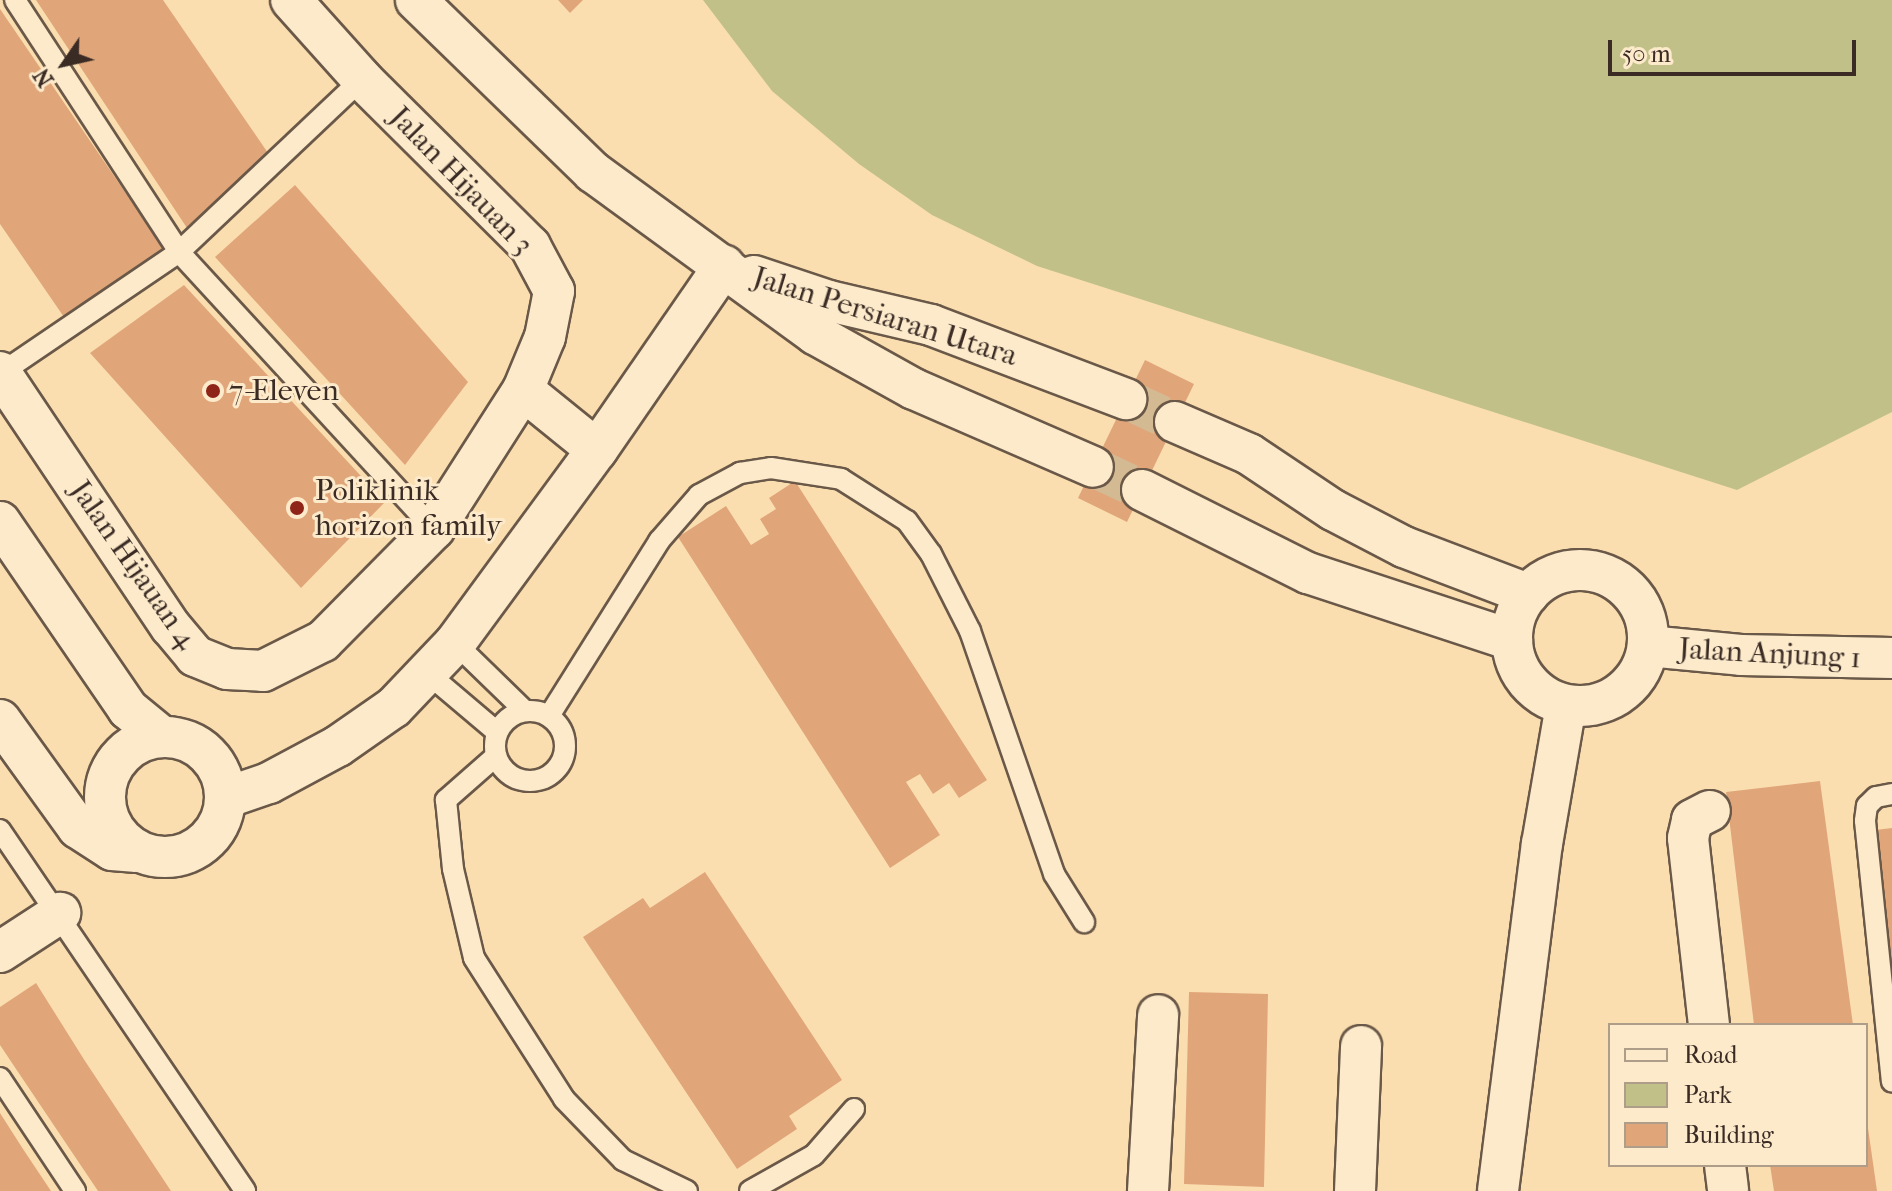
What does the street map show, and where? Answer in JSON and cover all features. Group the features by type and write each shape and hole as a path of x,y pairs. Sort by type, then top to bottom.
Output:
{"street":[{"name":"Jalan Hijauan 3","path":"291,0 362,79 530,246 554,291 545,337 523,390"},
{"path":"225,798 269,783 338,746 394,707 455,643 597,450 724,266 593,172 416,0"},
{"name":"Jalan Persiaran Utara","path":"724,266 829,301 931,325 1126,399"},
{"name":"Jalan Persiaran Utara","path":"724,266 815,334 902,382 1093,467"},
{"name":"Jalan Hijauan 4","path":"0,373 171,627 195,656 227,669 263,671 323,641 434,529 523,390"},
{"path":"523,390 597,450"},
{"path":"1175,422 1249,454 1333,510 1404,547 1528,594"},
{"path":"1142,490 1308,573 1512,640"},
{"path":"0,522 128,709 161,736"},
{"path":"1570,570 1594,571 1618,581 1635,598 1646,621 1648,646 1629,686 1610,699 1566,705 1528,682 1512,640 1516,615 1528,594 1547,578 1570,570"},
{"name":"Jalan Anjung 1","path":"1648,646 1741,655 1892,658"},
{"path":"1498,1191 1542,844 1566,705"},
{"path":"0,720 78,828 112,850 142,853 181,855 198,847 222,817 225,798 213,761 181,739 161,736 124,751 105,787 112,826 142,853"},
{"path":"1709,1023 1688,838 1692,820 1710,811"},
{"path":"0,952 60,913"},
{"path":"1148,1191 1158,1015"},
{"path":"1355,1191 1361,1046"},
{"path":"1725,1167 1728,1191"}],"lane":[{"path":"15,0 179,252 434,529"},
{"path":"0,373 179,252 362,79"},
{"path":"549,716 659,541 699,495 740,473 771,468 841,479 907,521 931,554 970,631 1054,874 1084,922"},
{"path":"455,643 524,710 549,716 564,735 565,747 556,769 547,777 523,781 502,767 496,756 497,732 524,710"},
{"path":"426,672 497,732"},
{"path":"496,756 446,800 453,869 474,958 514,1028 564,1099 623,1160 687,1191"},
{"path":"1892,794 1876,797 1867,806 1865,821 1892,1082"},
{"path":"0,830 60,913 245,1191"},
{"path":"0,1078 75,1191"},
{"path":"750,1191 814,1155 854,1109"}],"green space":[{"path":"703,0 1892,0 1892,412 1737,490 1037,266 932,215 859,164 772,91"}],"building":[{"path":"36,0 163,0 268,153 187,228"},
{"path":"558,0 583,0 570,13"},
{"path":"0,9 166,252 66,320 0,224"},
{"path":"295,185 468,382 405,465 215,257"},
{"path":"184,285 385,502 301,588 90,353"},
{"path":"1145,360 1194,384 1127,522 1078,498"},
{"path":"795,481 987,780 959,798 949,783 933,794 920,774 906,782 940,835 890,868 678,537 726,506 751,545 769,534 760,519 776,509 769,498"},
{"path":"1820,781 1853,1023 1754,1023 1726,792"},
{"path":"1892,828 1892,1025 1867,831"},
{"path":"705,872 842,1080 789,1116 797,1129 737,1169 583,937 643,898 650,908"},
{"path":"36,983 171,1191 98,1191 0,1045 0,1007"},
{"path":"1189,992 1268,994 1264,1187 1184,1184"},
{"path":"0,1113 23,1149 51,1191 0,1191"},
{"path":"1868,1128 1877,1191 1774,1191 1770,1167 1868,1167"}],"tunnel":[{"path":"1126,399 1175,422"},
{"path":"1093,467 1142,490"}],"place":[{"name":"7-Eleven","path":"213,391"},
{"name":"Poliklinik horizon family","path":"297,508"}]}
